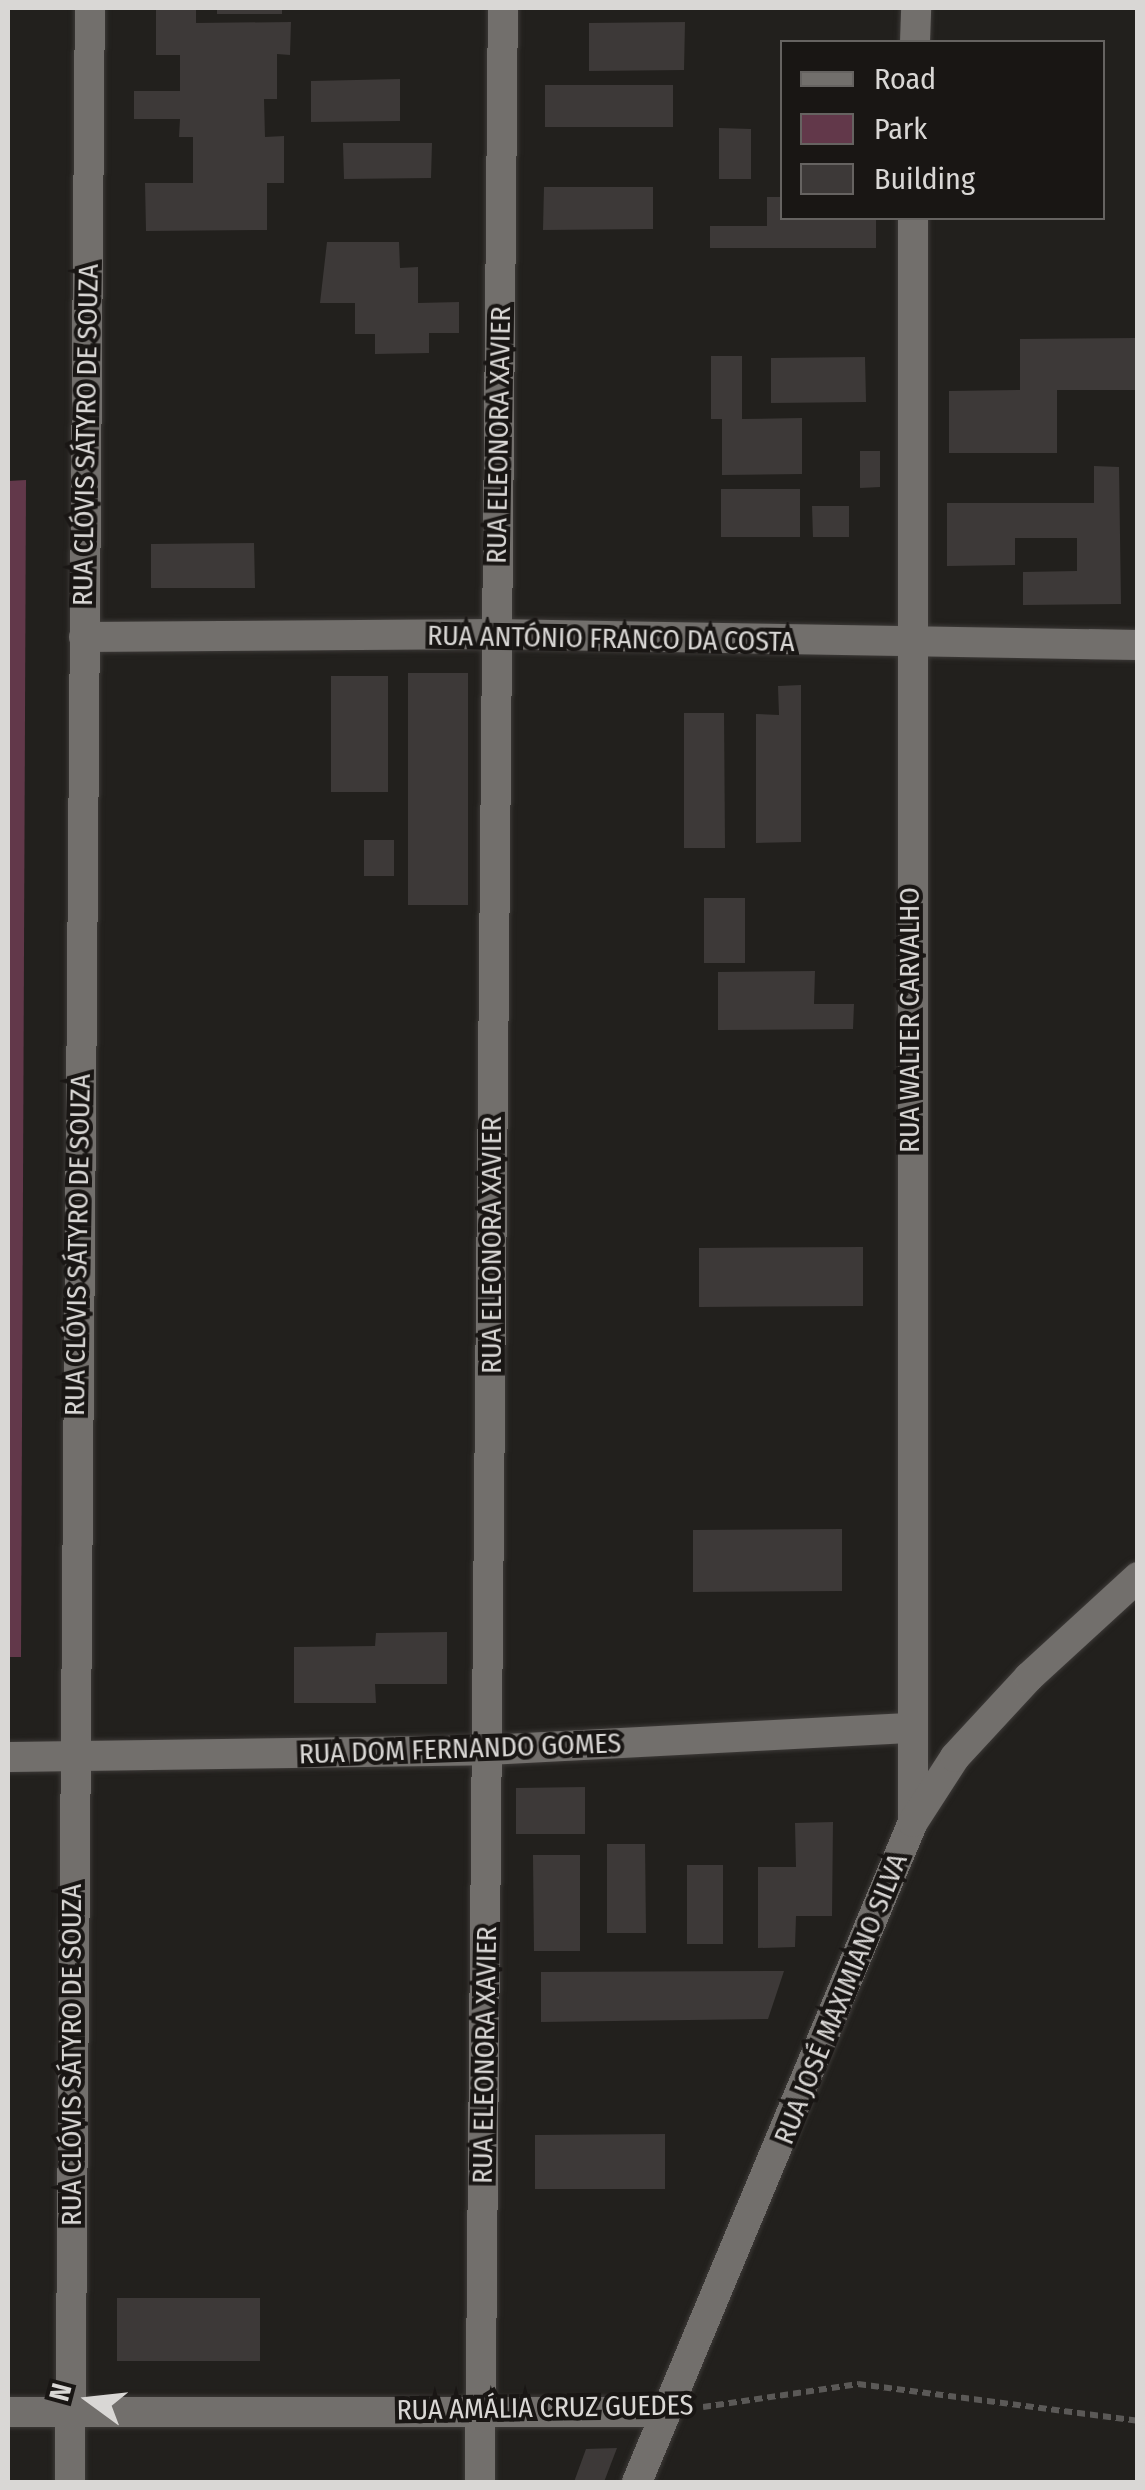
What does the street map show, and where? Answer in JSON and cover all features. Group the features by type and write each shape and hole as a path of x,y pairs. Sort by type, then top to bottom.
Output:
{"street":[{"name":"RUA CLÓVIS SÁTYRO DE SOUZA","path":"70,2482 72,1758 90,8"},
{"name":"RUA ELEONORA XAVIER","path":"480,2482 504,8"},
{"path":"915,40 916,8"},
{"name":"RUA WALTER CARVALHO","path":"913,1822 909,646 914,220"},
{"name":"RUA ANTÓNIO FRANCO DA COSTA","path":"84,637 496,634 909,646 1138,645"},
{"name":"RUA JOSÉ MAXIMIANO SILVA","path":"638,2482 835,2022 913,1822 956,1757 992,1717 1138,1577"},
{"name":"RUA DOM FERNANDO GOMES","path":"8,1757 488,1750 912,1728"},
{"name":"RUA AMÁLIA CRUZ GUEDES","path":"8,2412 665,2412"}],"path":[{"name":"RUA AMÁLIA CRUZ GUEDES","path":"665,2412 858,2384 1138,2420"}],"green space":[{"path":"26,480 21,1657 8,1657 8,481"}],"building":[{"path":"156,8 196,8 196,23 291,22 290,55 277,54 277,99 264,99 265,137 284,136 284,183 267,183 267,230 146,231 145,183 193,183 193,137 179,137 180,119 134,119 134,91 180,91 180,55 156,55"},
{"path":"217,8 282,8 282,14 217,14"},
{"path":"685,22 684,70 589,71 589,23"},
{"path":"400,79 400,121 311,122 311,81"},
{"path":"545,85 673,85 673,127 545,127"},
{"path":"719,128 751,129 751,179 719,179"},
{"path":"343,143 432,143 431,178 344,179"},
{"path":"544,187 653,187 653,229 543,230"},
{"path":"767,197 780,197 780,220 876,220 876,248 710,248 710,226 767,226"},
{"path":"327,242 399,242 400,268 418,267 418,303 459,302 459,333 429,333 429,353 375,354 375,334 355,334 355,303 320,303"},
{"path":"1135,338 1135,390 1057,390 1057,453 949,453 949,391 1020,390 1020,339"},
{"path":"711,356 742,356 742,419 802,418 802,474 722,475 722,419 711,419"},
{"path":"865,357 866,402 771,403 771,358"},
{"path":"860,451 880,451 880,487 860,488"},
{"path":"1094,466 1119,467 1121,604 1023,605 1023,572 1077,571 1077,538 1015,538 1015,565 947,566 947,503 1094,503"},
{"path":"721,489 800,489 800,537 721,537"},
{"path":"812,506 849,506 849,537 813,537"},
{"path":"254,543 255,588 151,588 151,544"},
{"path":"408,673 468,673 468,905 408,905"},
{"path":"331,676 388,676 388,792 331,792"},
{"path":"801,685 801,842 756,843 756,714 779,715 778,686"},
{"path":"684,713 724,713 725,848 684,848"},
{"path":"364,840 394,840 394,876 364,876"},
{"path":"704,898 745,898 745,963 704,963"},
{"path":"815,971 814,1004 854,1004 853,1029 718,1030 718,972"},
{"path":"863,1247 863,1306 699,1307 699,1248"},
{"path":"842,1529 842,1591 693,1592 693,1530"},
{"path":"447,1632 447,1684 375,1684 376,1703 294,1703 294,1647 375,1646 376,1633"},
{"path":"585,1787 585,1834 516,1834 516,1788"},
{"path":"833,1822 832,1916 796,1916 795,1947 758,1948 758,1867 796,1867 795,1823"},
{"path":"607,1844 645,1844 646,1933 607,1933"},
{"path":"533,1855 580,1855 580,1951 534,1951"},
{"path":"687,1865 723,1865 723,1944 687,1944"},
{"path":"784,1971 768,2019 541,2022 541,1972"},
{"path":"665,2134 665,2189 535,2189 535,2135"},
{"path":"117,2298 260,2298 260,2361 117,2361"},
{"path":"617,2448 604,2482 574,2482 586,2449"}]}
